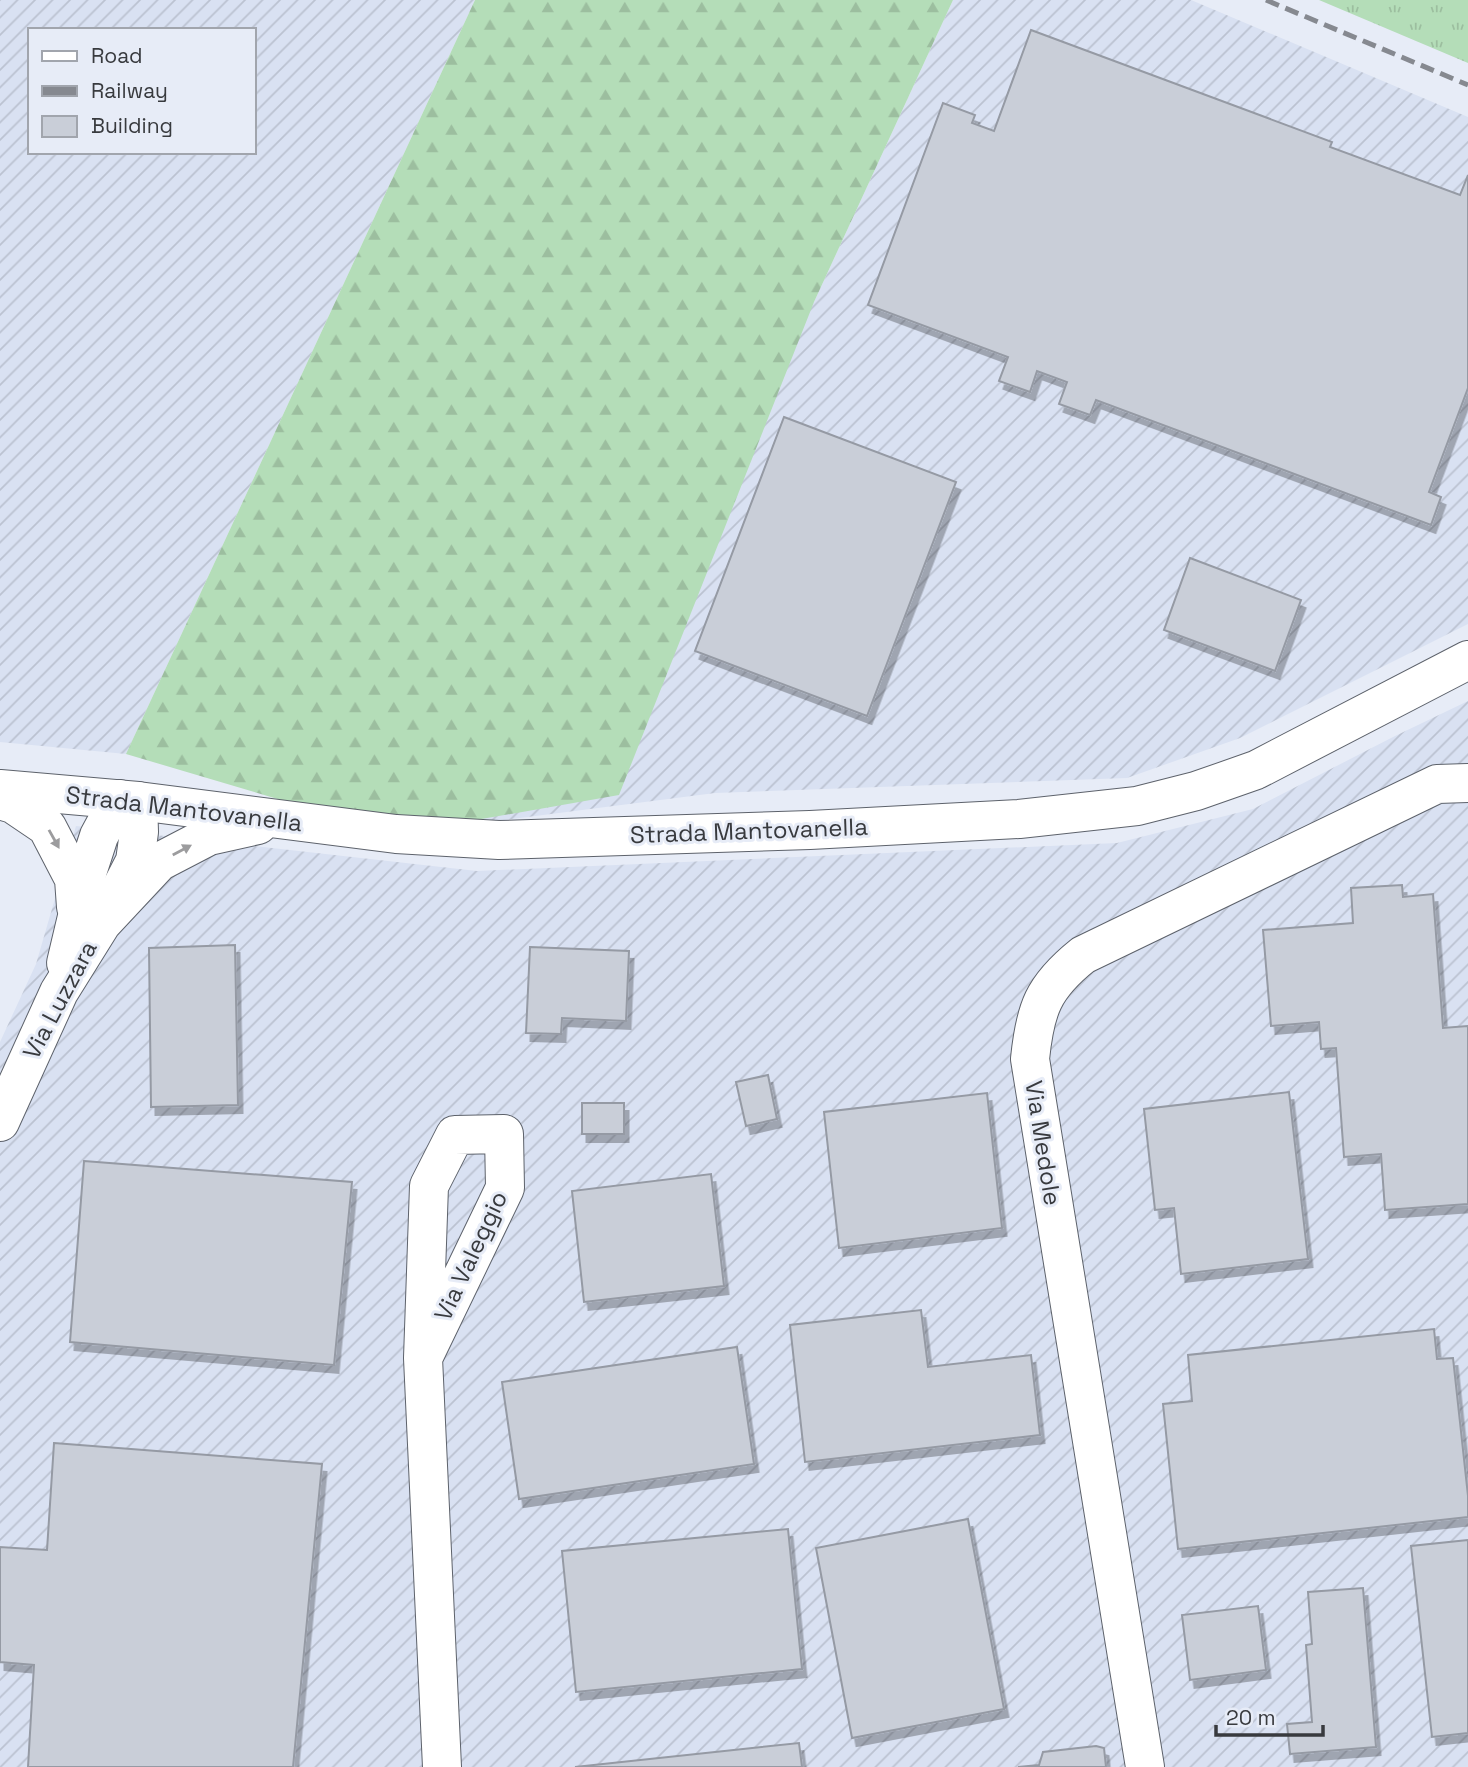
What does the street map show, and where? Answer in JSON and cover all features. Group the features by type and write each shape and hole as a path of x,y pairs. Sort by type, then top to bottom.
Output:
{"street":[{"name":"Strada Mantovanella","path":"0,789 128,800 396,834 499,841 810,830 1005,819 1137,806 1196,791 1256,769 1468,660"},
{"name":"Via Medole","path":"1145,1767 1030,1059 1033,1026 1045,995 1062,972 1083,955 1437,784 1468,783"},
{"name":"Via Luzzara","path":"0,800 13,804 47,827 74,879 89,920"},
{"path":"89,920 135,861 139,832 128,800"},
{"name":"Via Luzzara","path":"0,1122 89,920 159,862 209,836 283,820"},
{"name":"Via Valeggio","path":"423,1359 505,1188 504,1134 455,1135 429,1186 423,1359 442,1767"}],"shaded area":[{"path":"0,0 475,0 126,754 0,742"},
{"path":"953,0 1191,0 1468,117 1468,624 1240,738 1127,778 715,793 396,834 814,302"},
{"path":"1468,701 1468,1767 0,1767 0,1042 36,964 76,826 477,871 1117,843 1253,809"}],"green space":[{"path":"475,0 953,0 814,302 619,795 396,834 126,754"},
{"path":"1319,0 1468,0 1468,63"}],"building":[{"path":"1031,30 1332,142 1330,147 1460,195 1468,175 1468,388 1429,492 1441,497 1431,525 1096,400 1090,415 1059,404 1067,382 1037,371 1030,392 999,381 1008,357 868,305 943,103 975,115 972,123 994,131"},
{"path":"784,417 956,482 867,716 695,651"},
{"path":"1190,558 1301,600 1275,671 1164,630"},
{"path":"1402,885 1403,897 1433,894 1443,1028 1468,1026 1468,1204 1385,1210 1381,1154 1344,1157 1336,1048 1321,1049 1319,1022 1271,1026 1263,930 1353,923 1351,888"},
{"path":"235,945 238,1105 151,1107 149,948"},
{"path":"530,947 629,951 626,1021 562,1018 561,1034 526,1033"},
{"path":"768,1075 777,1119 746,1126 736,1082"},
{"path":"1289,1092 1308,1259 1181,1274 1174,1208 1155,1210 1144,1109"},
{"path":"987,1093 1002,1228 839,1248 824,1112"},
{"path":"582,1103 624,1103 624,1134 582,1134"},
{"path":"84,1161 352,1182 334,1365 70,1342"},
{"path":"711,1174 724,1286 584,1302 572,1191"},
{"path":"921,1310 928,1367 1031,1355 1040,1435 805,1462 790,1325"},
{"path":"1434,1329 1437,1359 1453,1358 1468,1517 1178,1549 1163,1404 1192,1401 1188,1355"},
{"path":"737,1347 754,1464 519,1499 502,1382"},
{"path":"54,1443 322,1464 293,1767 28,1767 34,1665 0,1662 0,1547 47,1550"},
{"path":"968,1519 1004,1709 852,1738 816,1548"},
{"path":"788,1529 802,1669 576,1692 562,1551"},
{"path":"1468,1540 1468,1733 1432,1737 1411,1546"},
{"path":"1363,1588 1376,1747 1290,1754 1287,1724 1312,1722 1306,1645 1312,1644 1308,1592"},
{"path":"1258,1606 1266,1670 1190,1680 1182,1615"},
{"path":"799,1743 802,1767 575,1767"},
{"path":"1096,1746 1104,1748 1106,1767 1018,1767 1039,1765 1043,1752"}],"railway":[{"path":"1266,0 1468,85"}]}
